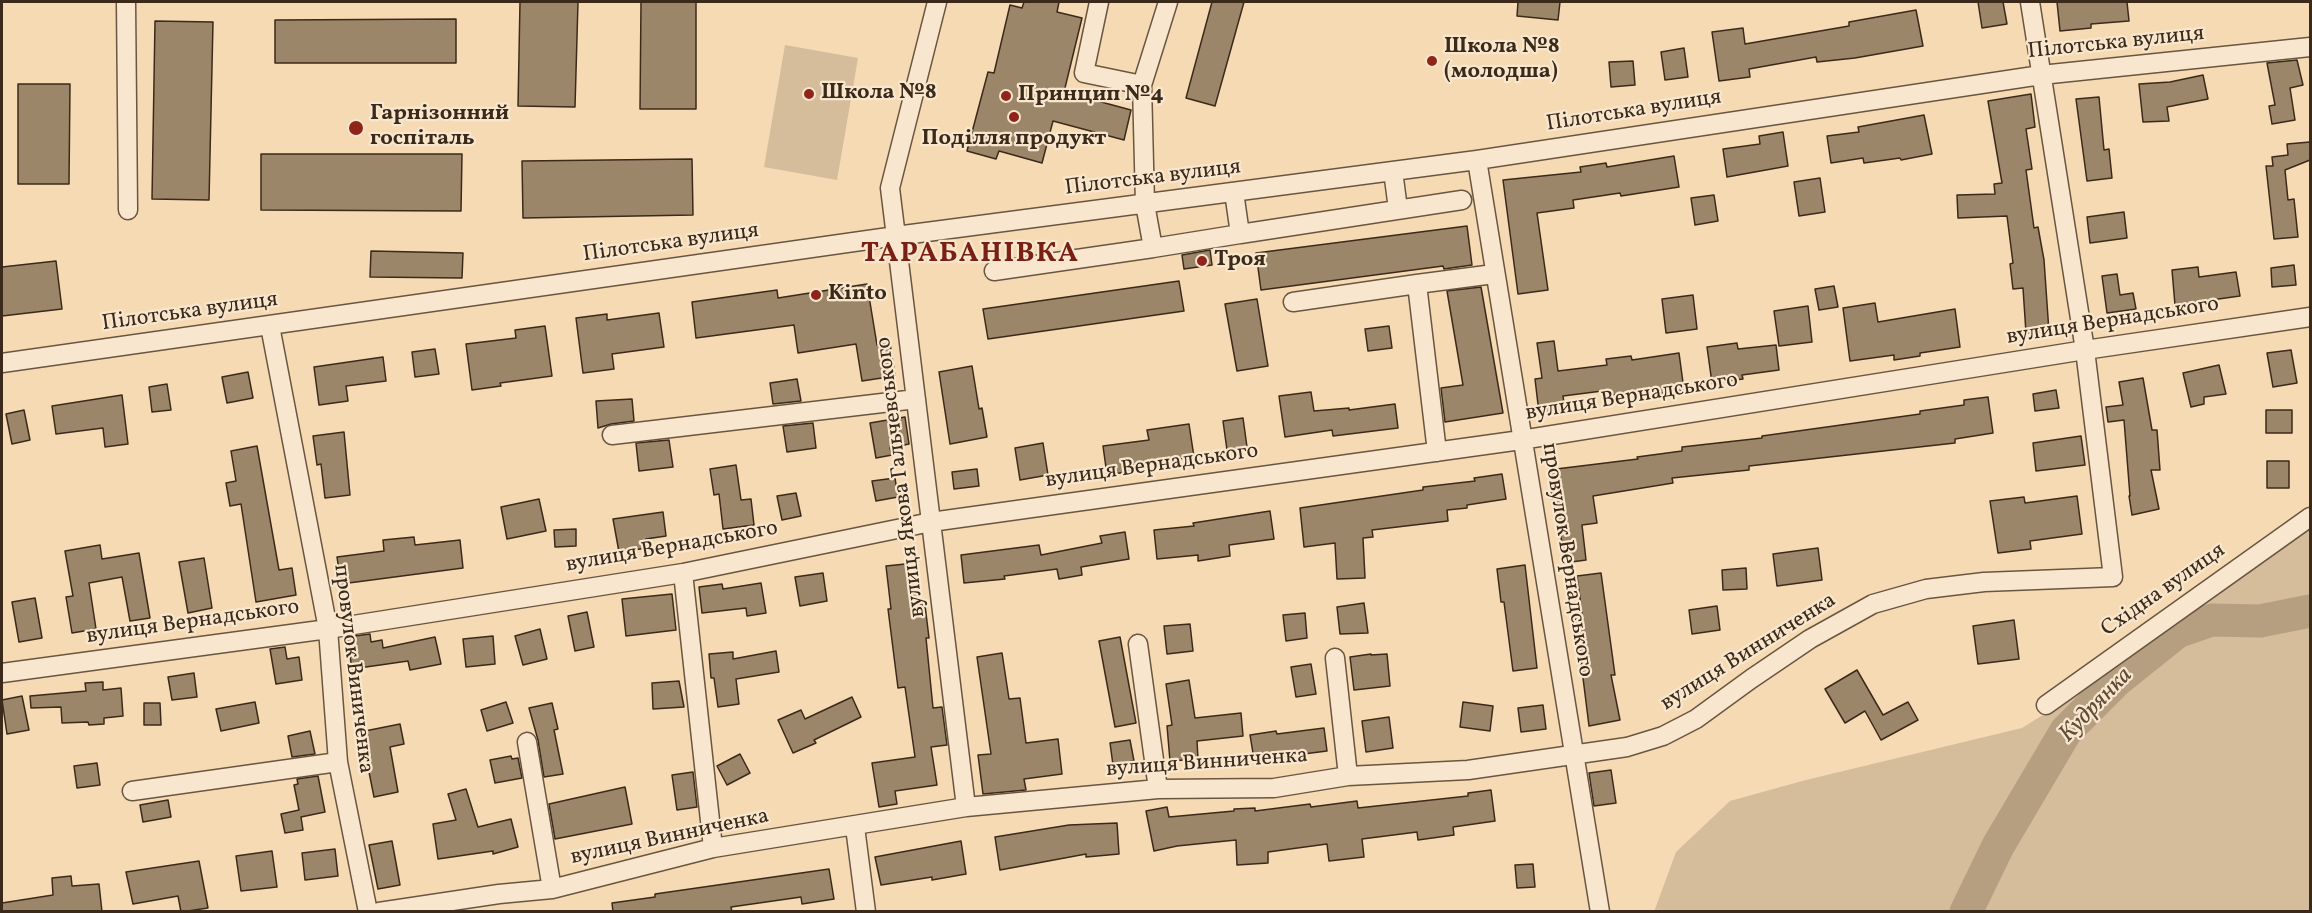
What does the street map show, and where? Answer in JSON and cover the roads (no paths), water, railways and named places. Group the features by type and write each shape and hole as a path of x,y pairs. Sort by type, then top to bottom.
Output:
{"street":[{"path":"126,2 128,210"},
{"name":"вулиця Якова Гальчевського","path":"937,2 890,188 966,807"},
{"path":"1100,2 1084,73 1143,85"},
{"path":"1153,248 1145,204 1143,85 1168,2"},
{"path":"2030,2 2085,350"},
{"name":"Пілотська вулиця","path":"2,363 896,236 1477,160 2041,75 2310,47"},
{"name":"провулок Вернадського","path":"1477,160 1600,912"},
{"path":"1393,171 1398,209"},
{"path":"1234,192 1239,234"},
{"path":"994,271 1462,200"},
{"path":"1293,302 1494,274"},
{"path":"1417,284 1437,452"},
{"name":"вулиця Вернадського","path":"2,673 328,629 683,573 931,522 1521,440 2085,350 2310,317"},
{"name":"провулок Виниченка","path":"270,326 328,629 338,762 368,912"},
{"name":"вулиця Винниченка","path":"379,912 500,903 713,848 966,807 1158,789 1274,788 1348,776 1468,770 1627,747 1672,732 1696,719 1810,639 1873,604 1926,589 1984,582 2113,577 2085,350"},
{"path":"612,435 916,399"},
{"name":"Східна вулиця","path":"2046,705 2310,517"},
{"path":"683,573 713,848"},
{"path":"1138,644 1158,789"},
{"path":"1335,658 1348,776"},
{"path":"527,742 552,889"},
{"path":"132,791 338,762"},
{"path":"855,826 866,912"}],"waterway":[{"name":"Кудрянка","path":"1966,912 1998,846 2066,731 2117,680 2177,632 2212,620 2260,621 2310,611"}],"place":[{"name":"Школа №8 (молодша)","path":"1432,61"},
{"name":"Школа №8","path":"809,94"},
{"name":"Принцип №4","path":"1006,96"},
{"name":"Поділля продукт","path":"1014,117"},
{"name":"Гарнізонний госпіталь","path":"356,128"},
{"name":"Троя","path":"1202,261"},
{"name":"Kinto","path":"816,295"}],"district":[{"name":"ТАРАБАНІВКА","path":"970,256"}]}
